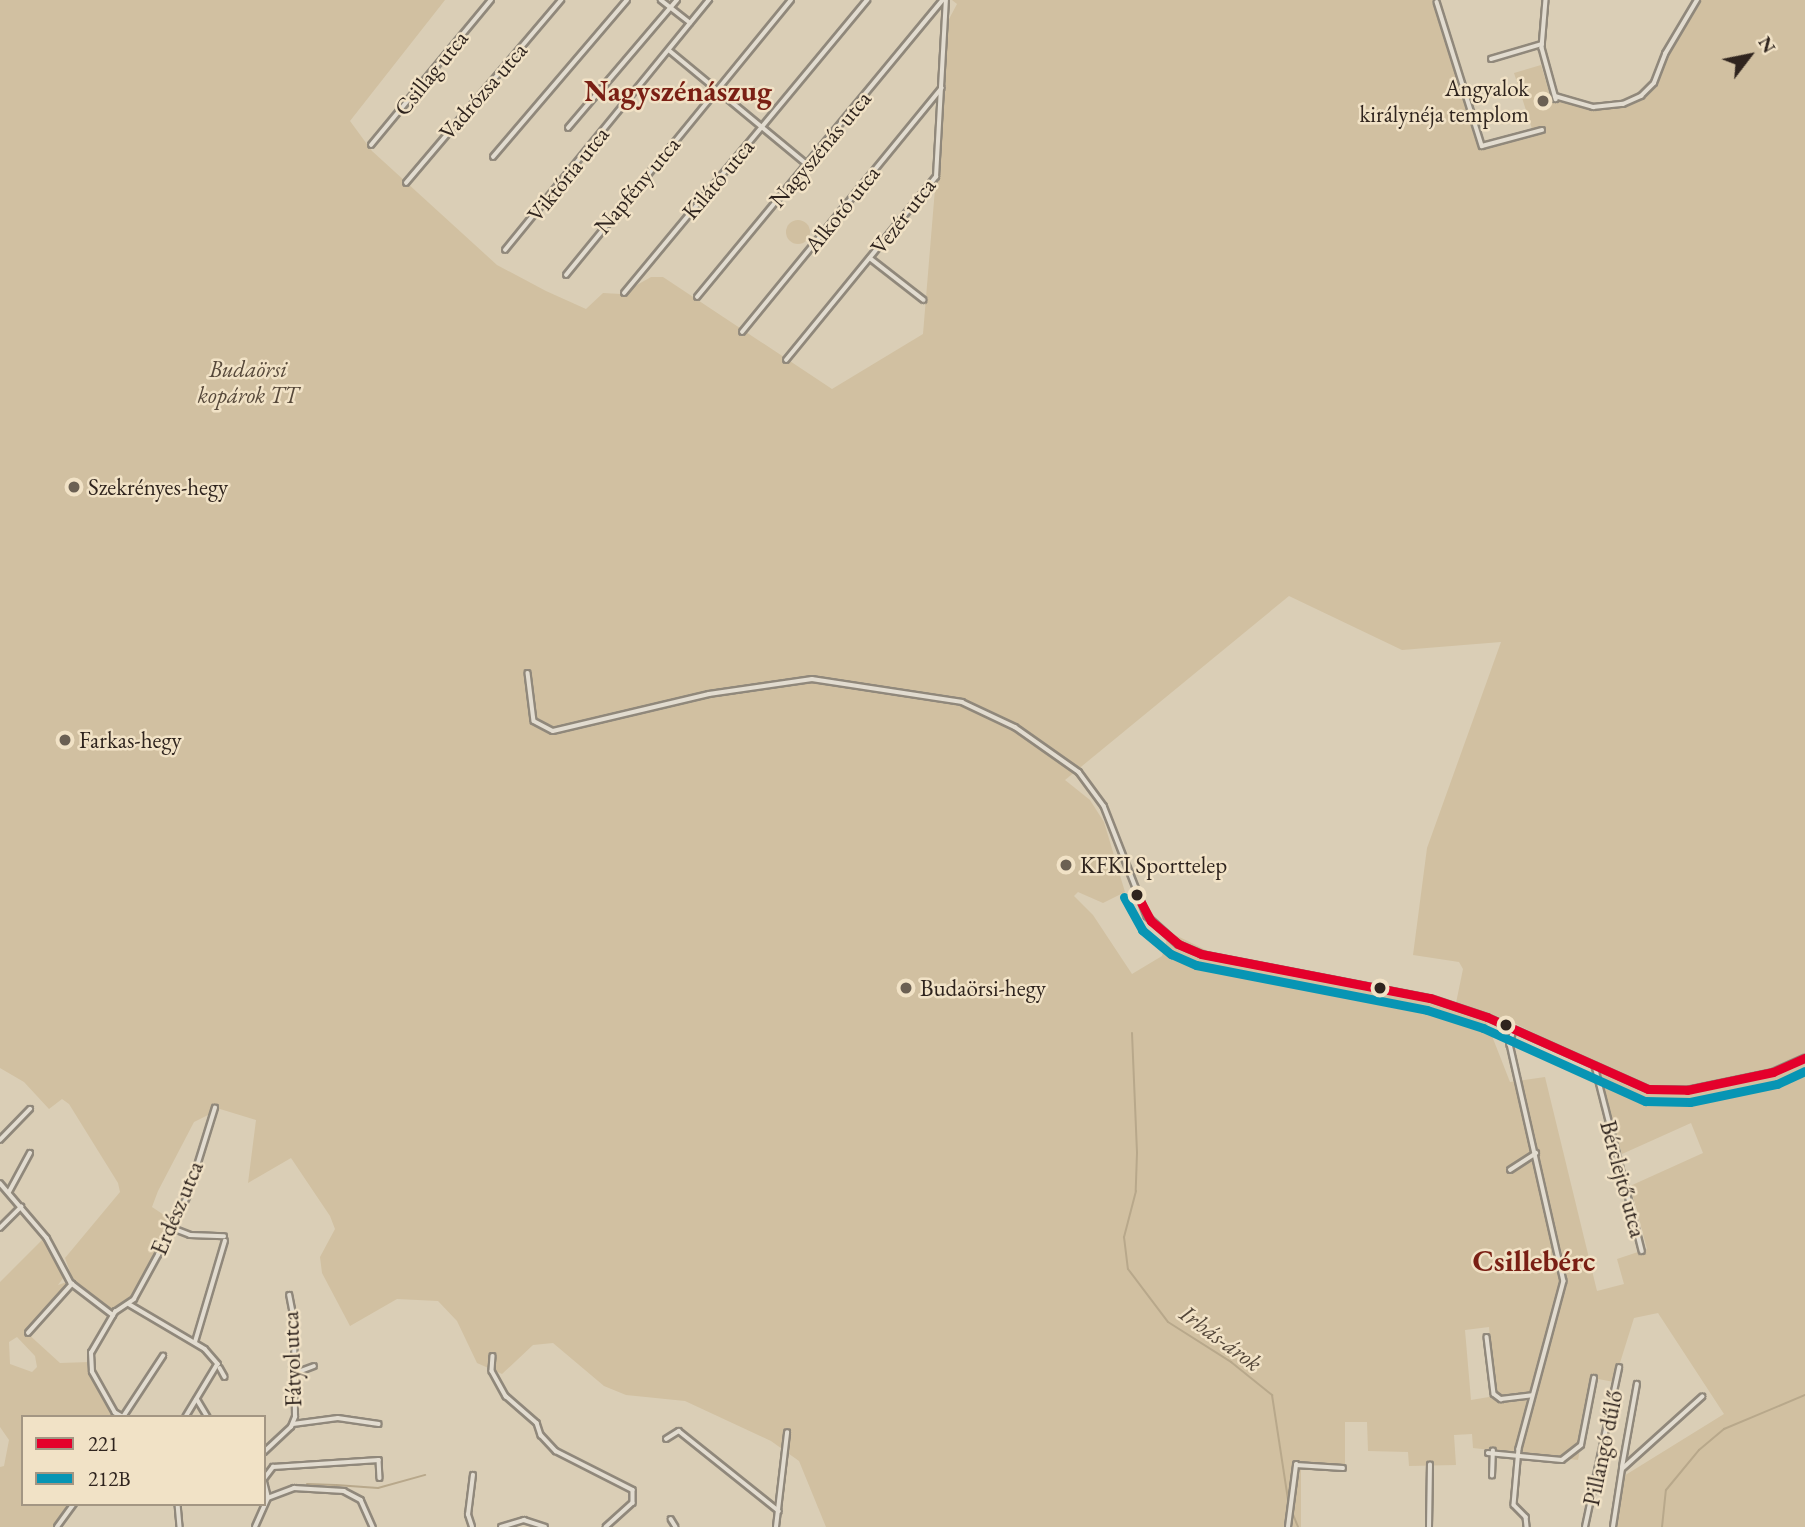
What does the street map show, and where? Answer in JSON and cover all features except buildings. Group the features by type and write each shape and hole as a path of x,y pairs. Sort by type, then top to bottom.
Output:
{"street":[{"name":"Csillag utca","path":"371,145 491,0"},
{"name":"Vadrózsa utca","path":"406,183 561,0"},
{"path":"493,157 627,0"},
{"path":"661,0 690,23"},
{"path":"568,128 677,0"},
{"name":"Viktória utca","path":"505,250 709,0"},
{"name":"Napfény utca","path":"566,275 791,0"},
{"name":"Kilátó utca","path":"624,293 867,0"},
{"name":"Vezér utca","path":"786,360 936,177 943,86 945,0"},
{"name":"Nagyszénás utca","path":"697,297 945,0"},
{"path":"1546,0 1542,44 1555,98 1593,107 1623,104 1642,96 1654,83 1665,54 1697,0"},
{"path":"1437,2 1483,147 1542,130"},
{"path":"1491,59 1542,44"},
{"path":"669,50 807,164"},
{"name":"Alkotó utca","path":"742,332 943,86"},
{"path":"870,258 924,300"},
{"path":"528,673 534,721 549,731 709,694 826,679 962,702 989,713 1056,753 1096,790 1144,912 1178,944 1229,961 1430,998 1514,1030 1637,1086 1668,1091 1761,1075 1805,1058"},
{"path":"1514,1030 1510,1044 1564,1280 1555,1326 1532,1395 1519,1454 1514,1506 1526,1517 1527,1527"},
{"name":"Bérclejtő utca","path":"1595,1066 1642,1251"},
{"name":"Erdész utca","path":"129,1304 173,1227 215,1108"},
{"path":"0,1140 30,1109"},
{"path":"9,1192 30,1153"},
{"path":"1510,1170 1531,1159 1536,1153"},
{"path":"1531,1159 1539,1162"},
{"path":"1,1185 47,1238 72,1284 113,1315"},
{"path":"0,1227 21,1207"},
{"path":"173,1227 190,1235 224,1239 195,1342"},
{"path":"28,1333 72,1284"},
{"name":"Fátyol utca","path":"266,1450 293,1424 296,1373 289,1295"},
{"path":"115,1415 90,1362 113,1315 129,1304 195,1342 219,1366 225,1377"},
{"path":"1487,1337 1494,1394 1501,1399 1532,1395"},
{"path":"124,1415 163,1356"},
{"path":"493,1356 492,1371 506,1396 537,1423 541,1434 556,1451 633,1490 633,1503 606,1527"},
{"path":"187,1415 219,1366"},
{"path":"296,1373 314,1366"},
{"name":"Pillangó dűlő","path":"1586,1527 1619,1368"},
{"path":"1492,1476 1491,1452 1562,1460 1581,1445 1594,1378"},
{"path":"1613,1527 1637,1384"},
{"path":"1622,1469 1702,1397"},
{"path":"197,1399 207,1415"},
{"path":"293,1424 338,1418 379,1424"},
{"path":"666,1439 679,1431 779,1511"},
{"path":"776,1527 787,1433"},
{"path":"266,1478 273,1467 379,1460 380,1478"},
{"path":"1288,1527 1293,1469 1301,1463 1343,1468"},
{"path":"1429,1527 1430,1465"},
{"path":"472,1527 468,1515 473,1475"},
{"path":"268,1498 294,1488 345,1491 361,1500 373,1527"},
{"path":"266,1490 266,1502"},
{"path":"57,1527 73,1506"},
{"path":"178,1506 180,1527"},
{"path":"255,1527 264,1506"},
{"path":"671,1519 676,1527"},
{"path":"501,1527 524,1520 545,1527"}],"green space":[{"name":"Budaörsi kopárok TT","path":"0,0 445,0 350,121 372,151 497,265 546,291 586,309 603,293 621,294 651,277 663,277 832,389 923,334 949,19 957,4 952,0 1438,0 1483,145 1533,132 1514,73 1541,65 1552,102 1558,94 1591,108 1623,105 1653,87 1665,56 1698,0 1805,0 1805,1527 1613,1527 1619,1479 1724,1414 1658,1313 1634,1318 1614,1382 1593,1378 1578,1460 1473,1448 1472,1434 1454,1435 1456,1465 1409,1466 1408,1452 1368,1451 1367,1422 1345,1422 1345,1469 1301,1467 1301,1527 826,1527 799,1461 771,1441 685,1401 626,1395 604,1386 553,1343 533,1345 502,1374 477,1363 457,1321 438,1301 397,1299 350,1326 322,1273 320,1257 335,1229 330,1216 291,1158 248,1183 256,1120 220,1109 194,1122 152,1207 164,1215 170,1227 130,1302 110,1309 74,1283 65,1258 120,1192 118,1183 69,1104 62,1099 49,1109 24,1082 0,1068","holes":["1289,596 1402,650 1501,642 1427,848 1413,955 1459,962 1463,969 1456,1003 1208,951 1169,932 1162,956 1132,974 1093,915 1074,896 1078,892 1103,903 1125,892 1104,822 1090,800 1065,780","1483,1013 1504,1018 1595,1064 1622,1154 1691,1123 1703,1153 1630,1186 1647,1249 1617,1259 1624,1284 1597,1291 1545,1077 1510,1082","1489,1327 1495,1396 1471,1400 1465,1330"]},
{"path":"798,220 807,223 810,232 807,241 798,244 789,241 786,232 789,223"},
{"path":"44,1238 66,1274 58,1285 67,1282 67,1286 26,1332 60,1363 90,1362 115,1415 21,1415 21,1506 73,1506 57,1527 0,1527 0,1467 4,1466 9,1440 0,1427 0,1282","holes":["17,1337 35,1356 37,1367 32,1372 10,1364 9,1342"]}],"waterway":[{"name":"Irhás-árok","path":"1132,1033 1137,1153 1136,1191 1124,1237 1128,1269 1168,1322 1231,1362 1272,1395 1289,1506"},
{"path":"1662,1527 1666,1490 1699,1450 1724,1429 1805,1395"},
{"path":"336,1485 378,1488 425,1475"},
{"path":"307,1484 335,1485"},
{"name":"Irhás-árok","path":"1292,1512 1298,1527"}],"transit line":[{"name":"221","path":"1135,891 1151,921 1178,944 1201,954 1430,998 1487,1017 1648,1089 1687,1090 1773,1072 1805,1058"},
{"name":"212B","path":"1124,897 1142,930 1171,954 1196,965 1427,1010 1483,1028 1645,1101 1690,1102 1777,1084 1805,1071"}],"place":[{"name":"Angyalok királynéja templom","path":"1543,101"},
{"name":"Szekrényes-hegy","path":"74,487"},
{"name":"Farkas-hegy","path":"65,740"},
{"name":"KFKI Sporttelep","path":"1066,865"},
{"name":"Budaörsi-hegy","path":"906,988"}],"district":[{"name":"Nagyszénászug","path":"678,91"},
{"name":"Csillebérc","path":"1534,1261"}]}
